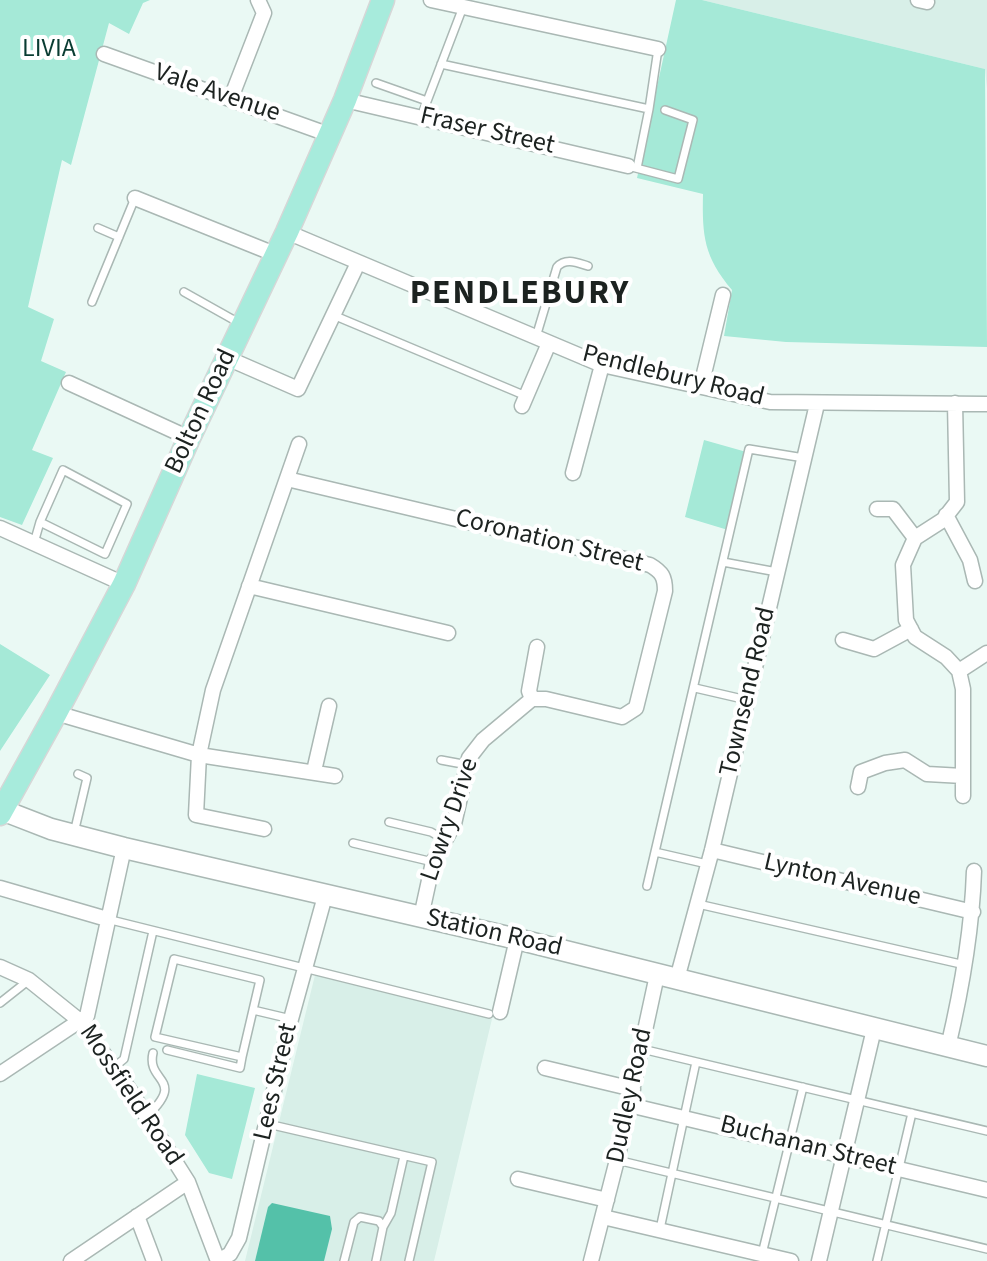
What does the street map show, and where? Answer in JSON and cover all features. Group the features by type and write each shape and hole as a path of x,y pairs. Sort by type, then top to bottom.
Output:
{"main road":[{"name":"Bolton Road","path":"1,811 124,584 189,438 277,255 345,100 383,0"},
{"name":"Station Road","path":"1,811 24,821 124,848 517,939 987,1056"}],"street":[{"path":"231,98 264,13 258,0"},
{"path":"431,0 658,49"},
{"name":"Vale Avenue","path":"104,54 330,135"},
{"name":"Fraser Street","path":"345,100 632,167"},
{"path":"135,198 277,255"},
{"name":"Pendlebury Road","path":"287,232 602,365 770,402 987,404"},
{"path":"227,358 298,389 358,263"},
{"path":"701,386 723,295"},
{"path":"524,401 542,340"},
{"path":"573,473 602,365"},
{"path":"69,383 189,438"},
{"path":"955,403 957,502 946,515 915,538 903,565 906,620 915,637 946,657 959,671 963,689 963,796"},
{"name":"Townsend Road","path":"667,977 698,904 817,404"},
{"path":"264,829 196,815 199,755 213,690 299,444"},
{"name":"Coronation Street","path":"287,479 650,565 660,571 665,591 636,708 622,717 546,699 532,699"},
{"path":"877,509 893,509 915,538"},
{"path":"946,515 970,560 975,581"},
{"path":"0,528 124,584"},
{"path":"249,586 448,633"},
{"path":"843,640 874,649 911,629"},
{"path":"532,699 529,691 537,647"},
{"path":"959,671 987,653"},
{"name":"Lowry Drive","path":"421,917 433,862 454,824 474,750 532,699"},
{"path":"314,771 329,706"},
{"path":"56,713 199,755 335,776"},
{"path":"858,773 885,763 905,760 927,774 963,776"},
{"path":"0,1074 87,1016 124,848"},
{"name":"Lynton Avenue","path":"710,857 973,912"},
{"path":"948,1047 966,965 973,912 974,871"},
{"path":"0,888 107,919"},
{"name":"Lees Street","path":"218,1261 230,1254 239,1238 291,1019 325,896"},
{"path":"494,1013 517,939"},
{"name":"Mossfield Road","path":"0,967 29,980 80,1021 188,1182 218,1261"},
{"name":"Dudley Road","path":"591,1261 642,1049 667,977"},
{"path":"819,1261 874,1029"},
{"path":"545,1068 633,1089"},
{"name":"Buchanan Street","path":"629,1105 987,1190"},
{"path":"518,1179 607,1200"},
{"path":"71,1261 93,1254 137,1216 188,1182"},
{"path":"137,1216 154,1261"},
{"path":"603,1217 791,1261"}],"lane":[{"path":"421,117 463,7"},
{"path":"658,49 649,109 632,167 678,179 693,120 665,110"},
{"path":"441,64 649,109"},
{"path":"376,83 427,101"},
{"path":"92,302 135,198"},
{"path":"98,228 119,237"},
{"path":"542,340 557,267 561,262 569,261 588,266"},
{"path":"184,292 243,325"},
{"path":"333,315 524,401"},
{"path":"647,886 749,449 804,458"},
{"path":"34,543 40,522 63,470 127,504 105,554 40,522"},
{"path":"723,562 777,572"},
{"path":"695,688 747,700"},
{"path":"441,760 468,765"},
{"path":"74,835 87,778 78,774"},
{"path":"389,822 431,832 445,840"},
{"path":"353,843 433,862"},
{"path":"655,852 710,857"},
{"path":"698,904 966,965"},
{"path":"107,919 494,1013"},
{"path":"113,1068 124,1059 153,931"},
{"path":"167,1050 240,1068 260,980 174,959 155,1037 242,1057"},
{"path":"0,1003 29,980"},
{"path":"253,1010 291,1019"},
{"path":"642,1049 987,1131"},
{"path":"146,1116 159,1104 165,1089 163,1079 154,1068 153,1053"},
{"path":"660,1229 696,1062"},
{"path":"762,1254 803,1087"},
{"path":"877,1261 912,1113"},
{"path":"268,1124 432,1162 409,1261"},
{"path":"376,1261 404,1156"},
{"path":"617,1160 987,1249"},
{"path":"344,1261 357,1219 379,1221 383,1227"}],"shaded area":[{"path":"702,0 987,0 987,89 985,69"},
{"path":"315,975 492,1019 434,1261 245,1261"},
{"path":"272,1203 330,1216 332,1229 324,1261 255,1261 268,1207"}],"green space":[{"name":"LIVIA","path":"0,0 150,0 143,3 129,34 109,23 71,165 62,160 28,307 54,319 41,361 66,372 32,450 53,458 22,525 0,517"},
{"path":"676,0 702,0 985,69 987,347 786,342 724,336 732,290 710,256 703,222 703,194 637,178"},
{"path":"704,440 750,453 728,530 685,517"},
{"path":"0,644 50,675 0,751"},
{"path":"197,1074 255,1088 232,1179 209,1173 185,1135"}],"district":[{"name":"PENDLEBURY","path":"520,296"}]}
